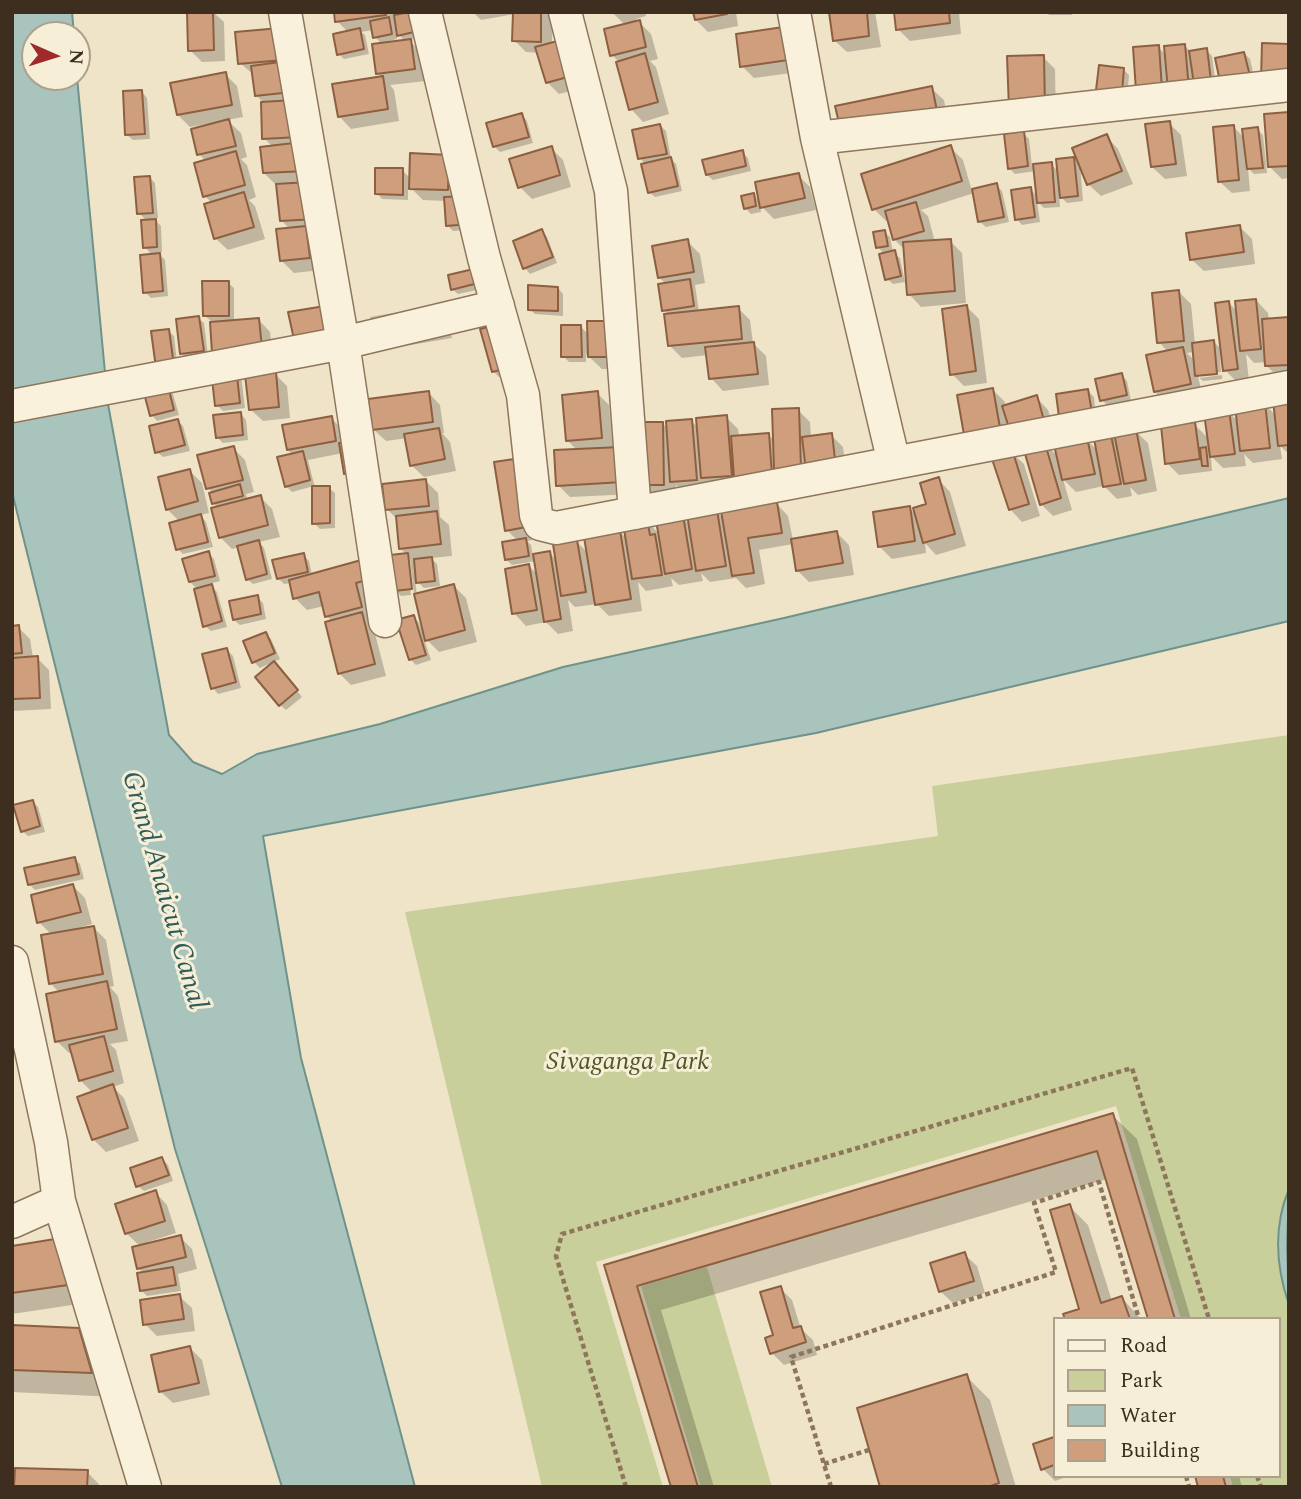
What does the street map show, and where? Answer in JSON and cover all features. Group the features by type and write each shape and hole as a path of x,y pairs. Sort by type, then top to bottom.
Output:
{"street":[{"path":"285,12 343,343 385,621"},
{"path":"425,12 523,396 536,515 540,524 556,528 1289,387"},
{"path":"565,12 611,191 635,513"},
{"path":"794,12 817,138 894,463"},
{"path":"817,138 1289,85"},
{"path":"12,406 343,343 498,306"},
{"path":"12,962 51,1142 59,1201 145,1487"},
{"path":"12,1222 59,1201"}],"path":[{"path":"626,1487 556,1256 562,1234 1132,1068 1208,1317"},
{"path":"831,1487 790,1357 1056,1272 1034,1203 1098,1182 1138,1317"},
{"path":"824,1464 869,1450"}],"green space":[{"name":"Sivaganga Park","path":"1289,735 1289,1487 1233,1487 1231,1478 1280,1478 1280,1317 1180,1317 1116,1106 596,1262 663,1487 542,1487 405,912 938,836 932,786"},
{"path":"707,1267 772,1487 701,1487 641,1286"}],"water":[{"name":"Grand Anaicut Canal","path":"12,12 72,12 73,21 21,21 21,91 78,91 108,404 169,735 193,762 222,774 257,754 380,724 563,667 784,618 1289,498 1289,621 816,733 263,836 301,1058 415,1487 282,1487 175,1149 12,492"},
{"path":"1289,1189 1289,1305 1281,1276 1278,1247 1280,1218"}],"building":[{"path":"187,12 213,12 214,50 188,51"},
{"path":"334,12 385,12 386,15 335,22"},
{"path":"410,12 414,32 397,36 394,15"},
{"path":"513,12 541,12 541,42 512,41"},
{"path":"693,12 727,12 727,14 695,20"},
{"path":"829,12 867,12 869,36 833,41"},
{"path":"894,12 949,12 950,23 896,30"},
{"path":"389,17 392,34 373,38 370,21"},
{"path":"640,20 646,47 610,56 604,29"},
{"path":"790,26 795,59 740,67 736,34"},
{"path":"280,28 283,60 238,64 235,32"},
{"path":"360,28 364,49 337,55 333,34"},
{"path":"411,39 415,69 376,74 372,44"},
{"path":"565,39 575,75 546,83 535,47"},
{"path":"1262,43 1289,44 1289,80 1261,80"},
{"path":"1185,44 1189,89 1168,90 1164,46"},
{"path":"1159,45 1162,89 1136,91 1133,47"},
{"path":"1207,48 1212,89 1195,91 1189,51"},
{"path":"1244,52 1251,80 1221,86 1215,58"},
{"path":"645,53 658,102 629,110 616,62"},
{"path":"1044,55 1045,108 1009,109 1007,56"},
{"path":"287,61 292,92 255,96 251,66"},
{"path":"1099,65 1124,68 1122,93 1096,90"},
{"path":"226,72 232,105 177,115 170,83"},
{"path":"383,76 388,109 338,117 332,84"},
{"path":"932,86 938,116 840,127 835,106"},
{"path":"142,90 145,134 125,135 123,91"},
{"path":"295,100 300,137 262,139 261,102"},
{"path":"1289,112 1289,166 1268,167 1264,114"},
{"path":"522,113 529,137 493,147 486,123"},
{"path":"229,119 236,146 197,155 191,129"},
{"path":"1170,121 1176,164 1151,167 1145,124"},
{"path":"660,124 667,154 638,159 632,130"},
{"path":"1234,125 1239,180 1218,182 1213,127"},
{"path":"1258,127 1263,168 1247,169 1242,129"},
{"path":"1024,131 1028,166 1008,169 1004,134"},
{"path":"1107,134 1122,171 1087,185 1072,148"},
{"path":"302,142 307,171 263,173 260,147"},
{"path":"951,145 962,181 872,210 861,174"},
{"path":"552,146 560,175 518,188 509,159"},
{"path":"743,150 746,166 706,175 702,160"},
{"path":"236,151 245,185 203,197 194,163"},
{"path":"410,153 449,155 448,190 409,189"},
{"path":"671,157 678,186 648,193 641,164"},
{"path":"1074,157 1078,196 1060,198 1056,159"},
{"path":"1052,162 1055,202 1037,203 1033,164"},
{"path":"375,168 403,168 403,195 375,194"},
{"path":"799,173 805,198 760,208 755,182"},
{"path":"150,176 153,213 137,214 134,177"},
{"path":"308,182 316,219 280,221 276,184"},
{"path":"997,183 1004,217 978,222 972,189"},
{"path":"1031,187 1035,217 1015,220 1011,190"},
{"path":"244,192 254,227 214,239 204,204"},
{"path":"754,193 756,206 744,209 741,196"},
{"path":"468,196 470,224 446,226 444,197"},
{"path":"916,202 924,231 893,240 885,211"},
{"path":"156,219 157,247 143,248 141,220"},
{"path":"1240,225 1244,252 1190,260 1186,233"},
{"path":"306,226 310,258 280,261 276,229"},
{"path":"542,229 553,257 523,269 513,241"},
{"path":"885,230 888,246 876,248 873,232"},
{"path":"688,239 694,272 658,278 652,246"},
{"path":"951,239 955,291 907,295 903,242"},
{"path":"895,250 901,276 885,280 879,254"},
{"path":"160,253 163,291 143,293 140,255"},
{"path":"482,267 486,281 451,290 448,275"},
{"path":"690,279 694,306 662,311 658,284"},
{"path":"202,281 229,281 229,316 203,316"},
{"path":"528,285 558,287 558,311 528,310"},
{"path":"1179,290 1184,341 1157,343 1152,293"},
{"path":"1256,299 1261,349 1240,351 1235,301"},
{"path":"1229,301 1238,369 1223,371 1215,303"},
{"path":"331,305 337,339 295,344 288,312"},
{"path":"967,305 976,371 950,375 942,309"},
{"path":"739,306 742,339 668,346 664,314"},
{"path":"199,316 204,351 180,354 176,319"},
{"path":"1289,317 1289,365 1265,366 1262,319"},
{"path":"259,318 262,348 212,353 210,322"},
{"path":"587,321 615,321 616,357 588,357"},
{"path":"561,325 581,325 582,357 561,357"},
{"path":"492,326 505,369 492,372 480,329"},
{"path":"169,329 174,366 156,368 151,331"},
{"path":"1214,340 1217,374 1195,376 1192,343"},
{"path":"754,342 758,374 709,379 705,347"},
{"path":"1183,347 1191,384 1154,392 1146,355"},
{"path":"236,367 240,403 215,406 211,370"},
{"path":"276,372 279,407 249,410 245,375"},
{"path":"1122,373 1127,395 1100,401 1095,379"},
{"path":"168,386 174,410 150,416 144,393"},
{"path":"993,388 1002,439 966,446 957,395"},
{"path":"1088,389 1092,413 1059,417 1056,394"},
{"path":"429,391 433,422 372,430 368,399"},
{"path":"598,391 602,438 566,441 562,395"},
{"path":"1037,395 1045,424 1011,434 1002,406"},
{"path":"1289,398 1289,445 1278,446 1273,400"},
{"path":"1265,402 1270,448 1240,451 1235,406"},
{"path":"799,408 801,468 774,469 772,409"},
{"path":"1229,410 1235,454 1210,457 1204,413"},
{"path":"241,412 243,435 216,438 213,415"},
{"path":"727,415 732,476 701,478 696,418"},
{"path":"332,416 336,441 287,450 282,425"},
{"path":"178,419 185,445 155,453 149,426"},
{"path":"692,419 697,480 670,482 666,421"},
{"path":"640,422 663,422 664,485 641,485"},
{"path":"1195,422 1200,459 1165,464 1161,426"},
{"path":"1109,425 1121,484 1103,487 1092,428"},
{"path":"439,428 445,459 410,466 404,434"},
{"path":"1136,429 1146,480 1124,484 1114,433"},
{"path":"769,433 772,475 734,478 731,436"},
{"path":"832,433 836,468 806,471 802,437"},
{"path":"1087,438 1095,474 1062,480 1054,445"},
{"path":"1044,440 1061,498 1040,505 1023,447"},
{"path":"355,441 359,472 344,474 339,443"},
{"path":"234,446 243,480 206,489 197,455"},
{"path":"621,447 623,482 556,486 554,450"},
{"path":"1206,447 1208,466 1202,466 1200,448"},
{"path":"1012,449 1029,504 1009,510 991,456"},
{"path":"303,451 310,480 285,487 277,457"},
{"path":"521,458 532,526 505,531 494,462"},
{"path":"190,469 198,501 166,510 158,477"},
{"path":"939,477 955,534 923,543 913,508 926,504 920,483"},
{"path":"426,479 429,506 385,510 382,484"},
{"path":"240,484 243,496 212,504 209,493"},
{"path":"312,486 330,486 330,523 312,524"},
{"path":"261,495 268,525 219,538 211,508"},
{"path":"777,502 782,533 748,538 754,573 732,576 721,511"},
{"path":"910,506 915,541 878,547 873,512"},
{"path":"717,510 726,566 696,571 687,514"},
{"path":"437,511 441,544 399,549 396,516"},
{"path":"201,514 208,542 176,550 169,523"},
{"path":"683,515 692,569 665,574 656,520"},
{"path":"647,519 650,535 655,534 662,575 632,579 623,523"},
{"path":"620,530 631,599 595,605 584,537"},
{"path":"837,531 843,563 796,571 791,539"},
{"path":"526,538 529,556 505,560 502,542"},
{"path":"259,540 267,574 246,580 237,546"},
{"path":"577,540 586,592 561,596 553,544"},
{"path":"209,551 215,576 189,582 182,559"},
{"path":"550,551 561,619 544,622 533,554"},
{"path":"304,553 308,572 277,579 272,560"},
{"path":"408,553 412,589 394,591 390,555"},
{"path":"432,557 435,581 416,583 414,559"},
{"path":"365,559 370,579 356,583 362,607 325,617 319,592 293,599 289,580"},
{"path":"529,564 537,610 512,614 505,569"},
{"path":"212,584 222,621 203,627 194,589"},
{"path":"454,584 465,630 425,641 414,594"},
{"path":"258,595 261,614 233,620 229,601"},
{"path":"362,612 375,664 338,674 325,622"},
{"path":"414,615 426,655 409,660 396,620"},
{"path":"19,625 22,653 12,654 12,626"},
{"path":"266,632 275,653 252,663 243,641"},
{"path":"227,648 236,682 211,689 202,654"},
{"path":"38,656 40,698 12,699 12,658"},
{"path":"274,661 298,690 279,706 255,677"},
{"path":"33,800 40,826 21,832 13,805"},
{"path":"75,857 79,874 28,885 24,868"},
{"path":"73,884 81,912 37,923 31,895"},
{"path":"94,926 103,974 49,984 41,935"},
{"path":"107,981 117,1029 55,1042 46,994"},
{"path":"104,1036 113,1071 79,1081 69,1045"},
{"path":"113,1084 128,1128 92,1140 77,1097"},
{"path":"1113,1113 1174,1317 1147,1317 1097,1151 637,1286 698,1487 671,1487 604,1265"},
{"path":"162,1157 169,1175 136,1187 130,1168"},
{"path":"156,1190 165,1221 125,1234 115,1204"},
{"path":"1070,1204 1101,1303 1122,1296 1129,1317 1064,1317 1063,1314 1079,1309 1050,1210"},
{"path":"181,1235 186,1257 137,1269 132,1247"},
{"path":"61,1238 68,1285 12,1293 12,1246"},
{"path":"965,1252 974,1281 939,1292 930,1263"},
{"path":"173,1267 176,1285 140,1291 137,1273"},
{"path":"781,1286 793,1328 801,1326 806,1342 770,1354 765,1338 773,1335 760,1292"},
{"path":"180,1294 184,1319 143,1325 140,1300"},
{"path":"12,1325 79,1328 92,1373 12,1370"},
{"path":"190,1346 199,1383 159,1392 151,1355"},
{"path":"967,1374 999,1483 988,1487 880,1487 857,1408"},
{"path":"1052,1438 1052,1466 1041,1470 1033,1444"},
{"path":"15,1468 88,1470 87,1487 14,1487"},
{"path":"1196,1478 1224,1478 1226,1487 1198,1487"}]}
